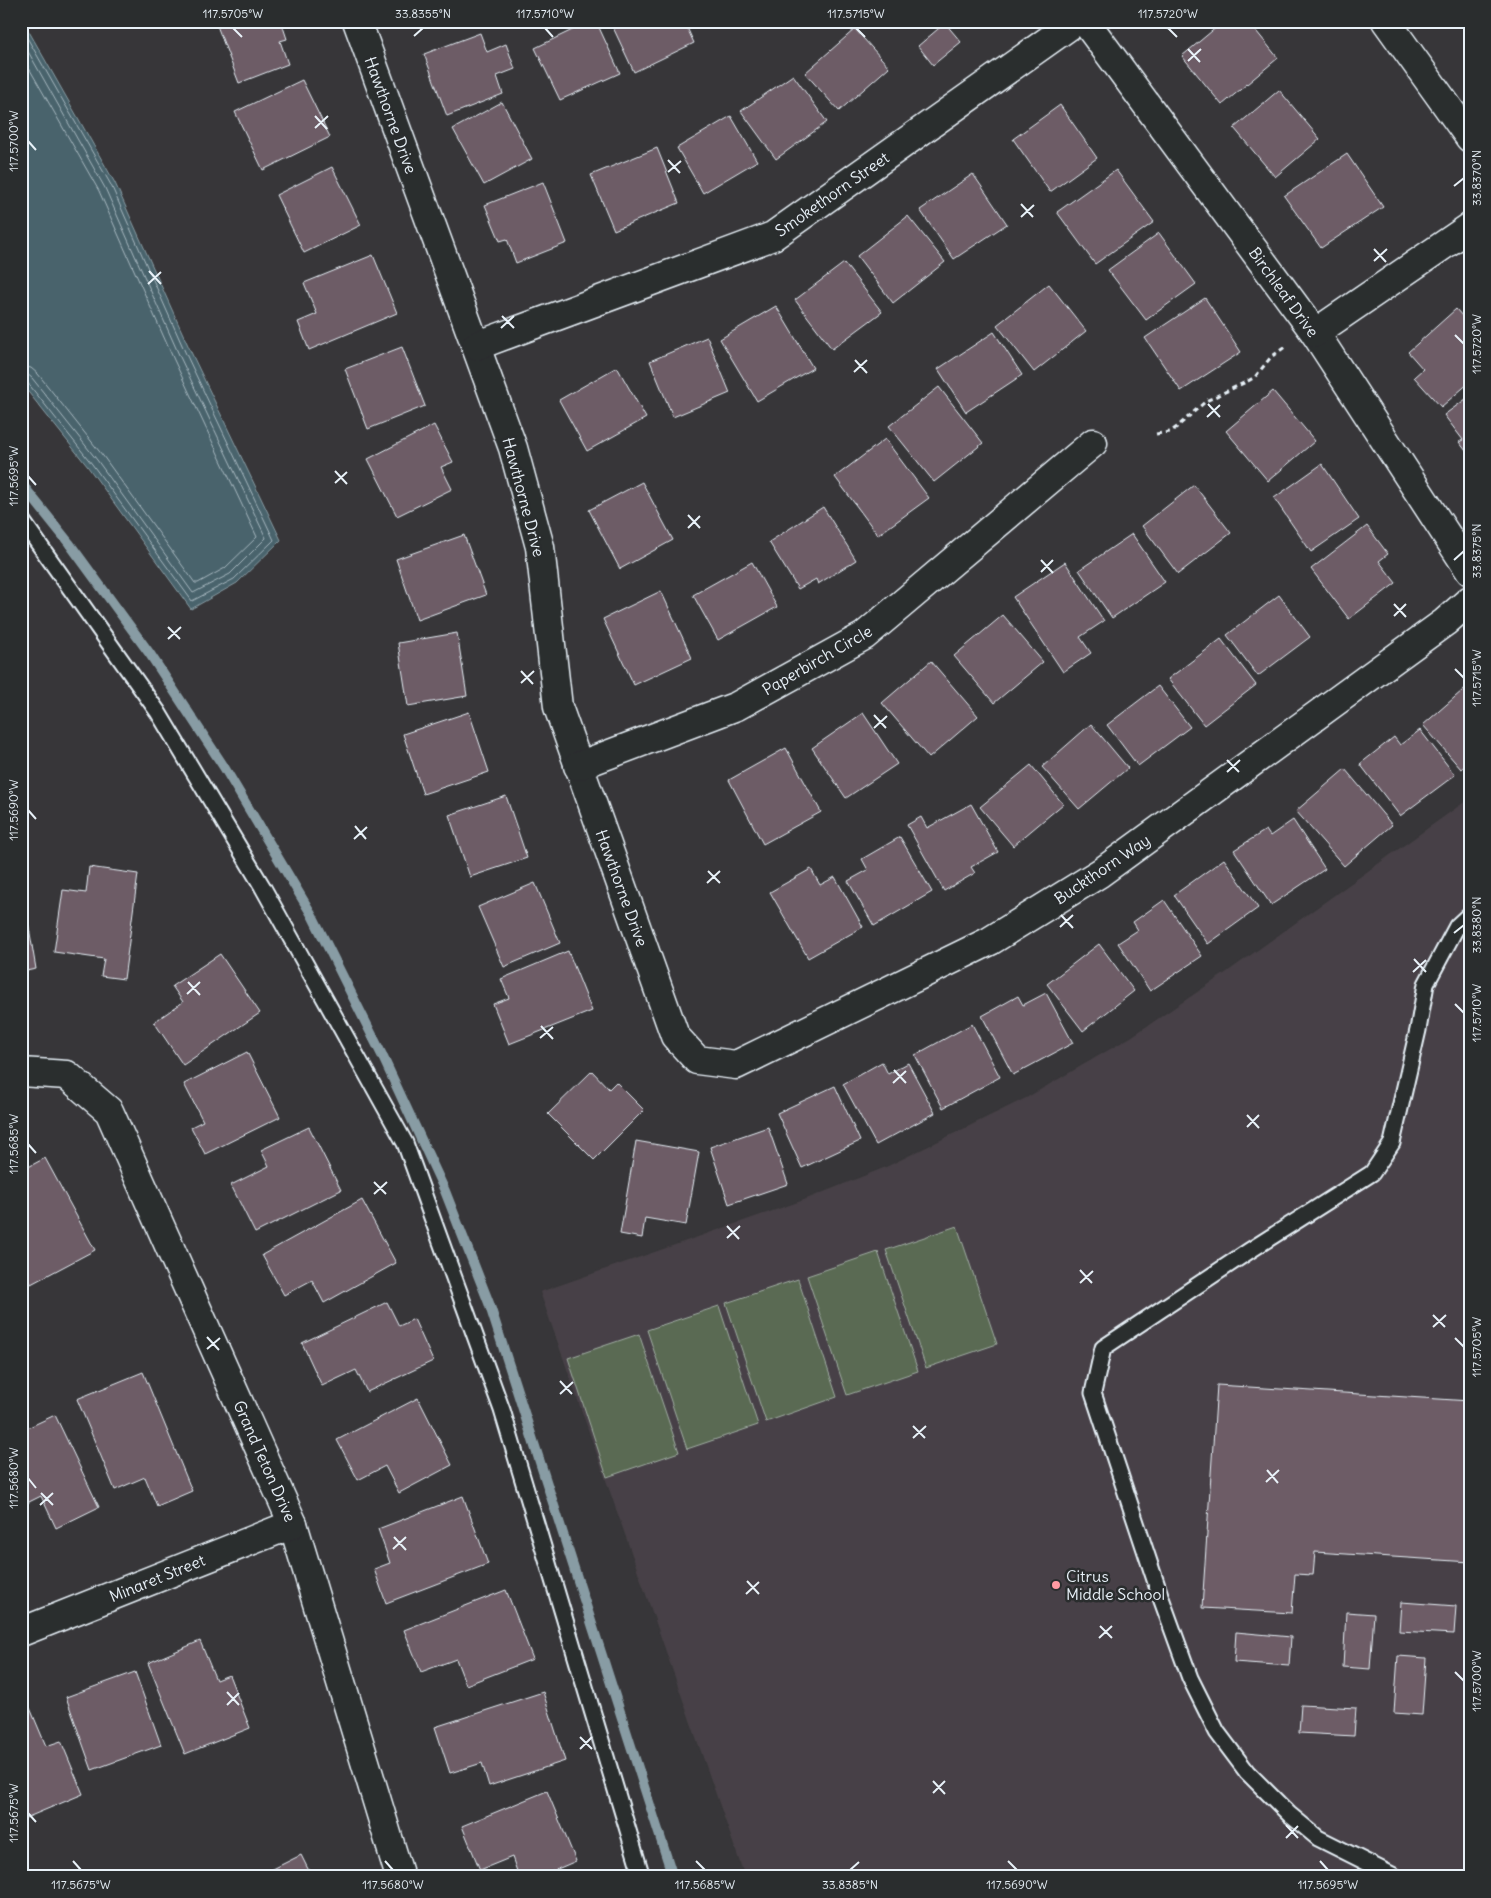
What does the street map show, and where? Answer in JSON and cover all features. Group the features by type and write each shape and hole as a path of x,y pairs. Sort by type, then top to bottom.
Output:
{"street":[{"name":"Hawthorne Drive","path":"356,21 513,448 540,547 558,707 675,1036 697,1060"},
{"name":"Smokethorn Street","path":"476,346 773,236 1076,21"},
{"name":"Birchleaf Drive","path":"1085,21 1315,333 1470,571"},
{"path":"1386,21 1470,138"},
{"path":"1315,333 1470,227"},
{"name":"Paperbirch Circle","path":"578,766 737,706 864,636 1093,444"},
{"name":"Buckthorn Way","path":"697,1060 736,1065 990,941 1100,873 1445,622 1470,600"},
{"name":"Grand Teton Drive","path":"21,1072 67,1075 109,1111 293,1524 400,1877"},
{"name":"Minaret Street","path":"21,1632 293,1524"}],"lane":[{"path":"21,519 158,712 262,886 405,1143 502,1410 642,1877"},
{"path":"1396,1877 1318,1838 1289,1814 1247,1772 1218,1732 1190,1678 1161,1598 1093,1392 1103,1348 1249,1251 1372,1173 1392,1143 1418,1030 1426,984 1457,926 1470,914"}],"path":[{"path":"1156,434 1170,432 1206,401 1248,382 1255,377 1271,357 1285,347"}],"shaded area":[{"name":"Citrus Middle School","path":"1470,798 1470,1877 745,1877 540,1292 804,1200 886,1167 1026,1098 1131,1037 1227,972"}],"green space":[{"path":"957,1226 997,1344 926,1368 886,1250"},
{"path":"878,1252 918,1371 847,1395 807,1276"},
{"path":"798,1279 837,1397 766,1422 726,1303"},
{"path":"719,1306 758,1425 687,1449 647,1330"},
{"path":"639,1334 679,1452 607,1477 568,1358"}],"water":[{"path":"21,21 23,21 115,183 191,352 281,540 237,583 191,609 88,467 21,383"}],"building":[{"path":"219,21 281,21 287,39 280,41 288,64 239,83 216,23"},
{"path":"591,21 596,21 620,73 560,100 535,48"},
{"path":"610,21 684,21 694,43 634,72"},
{"path":"1162,21 1180,21 1169,30"},
{"path":"1224,21 1248,21 1278,58 1222,105 1182,56"},
{"path":"945,23 961,42 933,65 918,46"},
{"path":"855,29 889,67 839,111 805,73"},
{"path":"480,33 487,52 506,44 515,69 497,76 503,94 447,116 424,54"},
{"path":"793,75 827,122 776,159 741,111"},
{"path":"302,80 330,137 263,170 235,112"},
{"path":"1279,90 1320,139 1275,177 1234,128"},
{"path":"502,102 532,159 484,185 453,129"},
{"path":"1060,105 1097,158 1050,192 1013,139"},
{"path":"731,116 757,161 703,193 677,148"},
{"path":"657,148 679,203 614,230 591,175"},
{"path":"1347,154 1383,207 1321,248 1284,196"},
{"path":"332,167 361,225 304,253 276,195"},
{"path":"1116,170 1154,222 1095,264 1057,212"},
{"path":"973,174 1007,224 954,259 920,210"},
{"path":"543,182 567,243 516,263 507,239 500,241 485,205"},
{"path":"908,216 945,262 893,303 857,256"},
{"path":"1159,233 1196,284 1146,320 1108,270"},
{"path":"373,255 397,313 309,350 298,322 317,314 304,283"},
{"path":"844,263 882,312 832,349 795,300"},
{"path":"1049,284 1086,331 1034,372 997,325"},
{"path":"1205,298 1241,352 1181,391 1145,338"},
{"path":"776,306 813,368 757,401 720,339"},
{"path":"1456,309 1470,325 1470,382 1441,407 1414,377 1423,369 1408,352"},
{"path":"994,332 1022,375 966,412 938,369"},
{"path":"707,337 730,393 673,417 650,361"},
{"path":"402,347 425,406 368,429 345,369"},
{"path":"617,367 646,418 587,451 559,400"},
{"path":"939,387 983,443 934,482 889,426"},
{"path":"1273,391 1315,441 1268,481 1226,431"},
{"path":"1470,396 1470,456 1459,442 1463,440 1444,415"},
{"path":"434,425 453,462 441,467 452,489 397,516 368,459"},
{"path":"885,439 929,498 878,535 835,477"},
{"path":"1322,464 1359,519 1311,552 1274,498"},
{"path":"642,482 673,540 620,569 589,510"},
{"path":"1194,485 1231,533 1178,574 1142,526"},
{"path":"823,507 856,560 818,584 816,579 798,589 769,542"},
{"path":"1367,526 1388,554 1379,561 1396,583 1349,619 1311,569"},
{"path":"1132,534 1165,582 1112,618 1079,570"},
{"path":"464,535 486,595 417,620 396,559"},
{"path":"752,562 777,607 718,640 693,595"},
{"path":"1065,562 1104,621 1080,637 1091,653 1063,672 1013,597"},
{"path":"661,591 692,658 634,685 603,619"},
{"path":"1279,595 1310,637 1258,676 1227,635"},
{"path":"1003,615 1043,662 994,703 954,656"},
{"path":"457,633 467,696 408,706 398,643"},
{"path":"1221,639 1256,685 1204,725 1168,679"},
{"path":"931,661 978,716 929,758 882,703"},
{"path":"1470,684 1470,762 1461,769 1423,725"},
{"path":"1158,686 1190,727 1138,766 1107,725"},
{"path":"469,712 489,772 423,794 403,734"},
{"path":"863,713 897,764 846,798 812,748"},
{"path":"1091,724 1128,768 1079,809 1042,767"},
{"path":"1420,730 1455,775 1400,816 1360,764 1394,737 1400,745"},
{"path":"786,748 821,812 763,844 729,780"},
{"path":"1031,765 1063,804 1013,846 980,807"},
{"path":"1345,769 1392,825 1344,866 1296,811"},
{"path":"506,796 527,858 470,877 449,815"},
{"path":"971,804 998,852 971,867 975,873 944,891 907,825 921,817 927,828"},
{"path":"1293,820 1325,869 1271,905 1234,850 1266,830 1270,836"},
{"path":"900,837 932,892 874,926 848,881 868,870 862,859"},
{"path":"1224,859 1258,908 1208,944 1174,895"},
{"path":"89,867 138,874 124,979 101,976 104,959 54,952 63,890 86,893"},
{"path":"811,869 820,885 835,877 863,927 808,958 770,892"},
{"path":"21,880 36,969 21,972"},
{"path":"535,883 560,943 504,967 478,907"},
{"path":"1164,900 1202,956 1150,991 1118,943 1138,930 1133,922"},
{"path":"1099,944 1134,991 1083,1031 1047,984"},
{"path":"568,951 592,1011 509,1044 493,1004 509,998 501,979"},
{"path":"220,954 260,1013 183,1065 154,1022 183,1002 172,986"},
{"path":"1046,993 1073,1043 1013,1075 982,1016 1018,996 1023,1005"},
{"path":"972,1024 1000,1077 943,1108 915,1055"},
{"path":"247,1052 280,1117 205,1154 191,1127 203,1121 184,1084"},
{"path":"882,1062 888,1074 908,1063 935,1113 876,1145 843,1084"},
{"path":"592,1071 609,1089 616,1082 644,1110 594,1160 548,1114"},
{"path":"835,1086 860,1141 802,1168 777,1113"},
{"path":"309,1127 341,1190 255,1233 231,1185 269,1166 261,1150"},
{"path":"768,1127 788,1184 729,1204 710,1147"},
{"path":"636,1141 699,1152 686,1225 645,1218 642,1238 620,1234"},
{"path":"45,1158 95,1250 31,1284 21,1265 21,1171"},
{"path":"362,1200 396,1263 324,1303 312,1280 284,1295 262,1255"},
{"path":"387,1302 399,1326 414,1319 433,1361 367,1392 356,1370 322,1386 302,1343"},
{"path":"143,1372 192,1491 157,1506 145,1477 115,1490 77,1399"},
{"path":"1217,1385 1470,1401 1470,1562 1315,1552 1313,1575 1295,1574 1292,1613 1202,1608"},
{"path":"418,1398 452,1465 399,1493 385,1466 358,1480 337,1440"},
{"path":"55,1415 99,1507 56,1528 41,1496 21,1506 21,1431"},
{"path":"463,1496 488,1564 386,1603 374,1569 390,1563 378,1529"},
{"path":"506,1590 533,1659 466,1685 456,1659 421,1672 404,1630"},
{"path":"1401,1602 1456,1606 1454,1634 1399,1631"},
{"path":"1346,1612 1374,1614 1370,1669 1343,1667"},
{"path":"1236,1632 1291,1637 1289,1666 1234,1662"},
{"path":"200,1641 216,1680 229,1675 250,1728 185,1754 148,1663"},
{"path":"1398,1656 1426,1658 1422,1715 1394,1713"},
{"path":"135,1672 161,1745 92,1770 66,1697"},
{"path":"543,1692 565,1761 489,1786 482,1763 450,1773 435,1727"},
{"path":"1301,1705 1356,1708 1354,1736 1299,1733"},
{"path":"30,1708 46,1746 61,1741 83,1794 21,1820 21,1712"},
{"path":"547,1791 576,1861 539,1877 519,1877 512,1857 480,1870 462,1826"},
{"path":"301,1855 312,1877 257,1877"}],"waterway":[{"path":"21,483 69,543 150,654 224,767 312,915 382,1055 445,1191 489,1303 673,1877"}],"place":[{"name":"Citrus Middle School","path":"1056,1585"}]}
